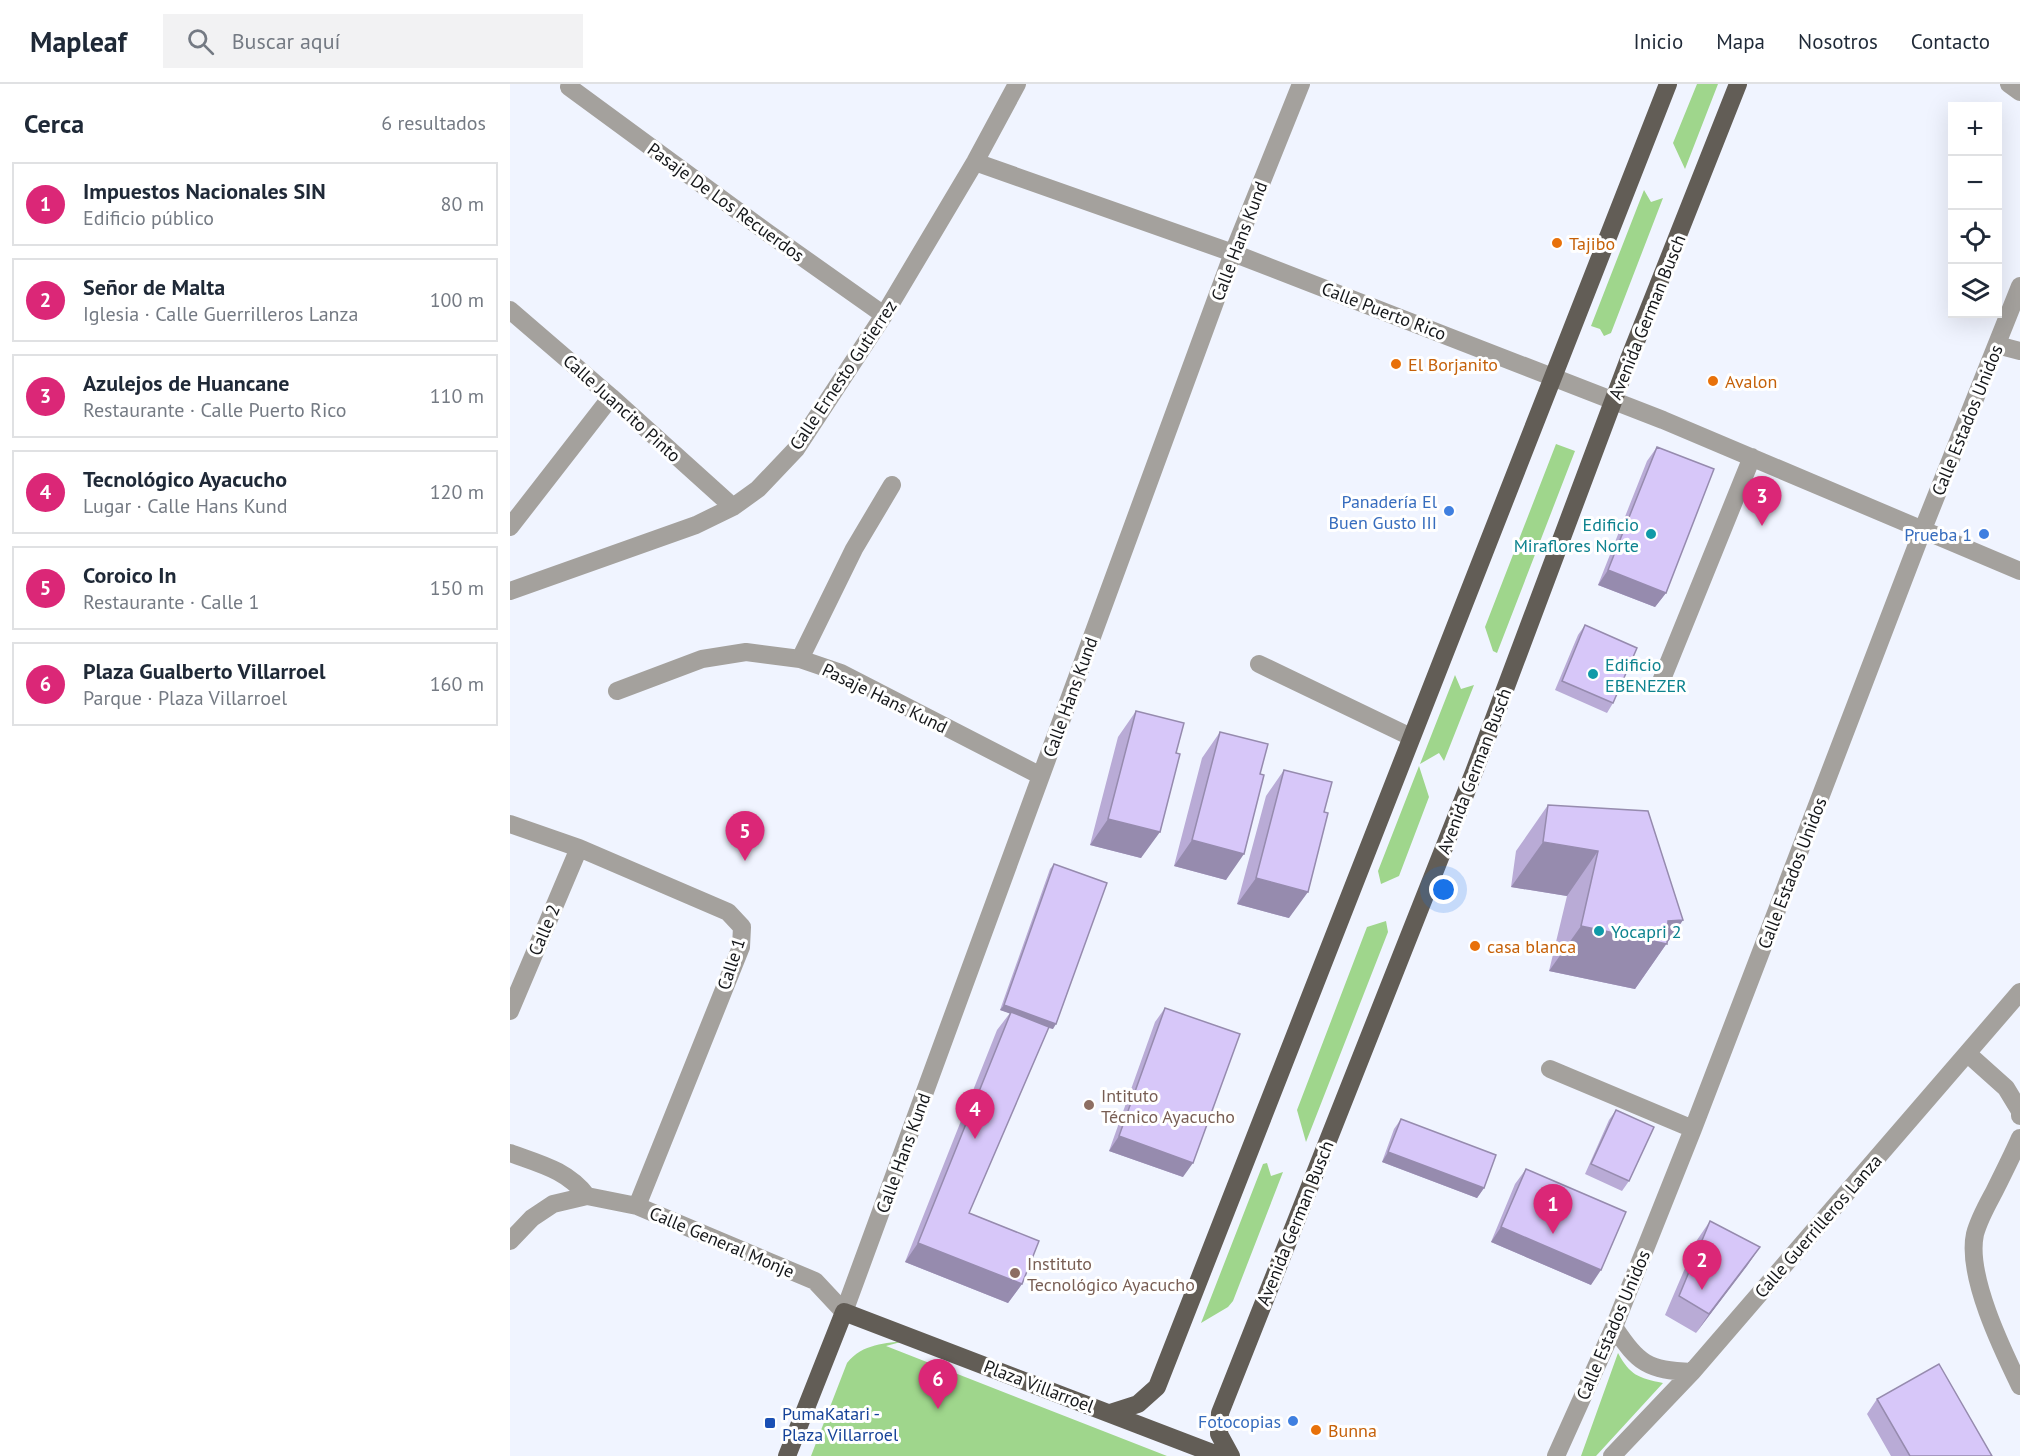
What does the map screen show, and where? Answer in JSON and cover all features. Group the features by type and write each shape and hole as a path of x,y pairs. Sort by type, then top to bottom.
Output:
{"main road":[{"path":"1110,1413 1138,1404 1157,1387 1668,84"},
{"name":"Avenida German Busch","path":"1230,1456 1219,1434 1220,1413 1474,772 1614,401 1738,84"},
{"path":"787,1456 844,1312"},
{"name":"Plaza Villarroel","path":"844,1312 1220,1456"}],"street":[{"name":"Calle Ernesto Gutierrez","path":"510,591 696,525 733,507 758,489 796,449 884,315 975,162 1017,84"},
{"name":"Calle Hans Kund","path":"844,1312 1233,253 1301,84"},
{"path":"2009,84 2020,92"},
{"name":"Pasaje De Los Recuerdos","path":"569,87 884,315"},
{"name":"Calle Puerto Rico","path":"975,162 1233,253 1614,401 2020,571"},
{"name":"Calle Estados Unidos","path":"1556,1456 1614,1327 1693,1129 1923,529 2020,286"},
{"name":"Calle Juancito Pinto","path":"510,310 733,507"},
{"path":"1997,345 2020,351"},
{"path":"510,527 611,397"},
{"path":"1660,684 1752,457"},
{"path":"800,659 854,549 892,485"},
{"name":"Pasaje Hans Kund","path":"617,691 702,658 746,652 800,659 841,673 1041,776"},
{"path":"1259,664 1411,737"},
{"name":"Calle 1","path":"510,824 579,848 728,912 742,927 741,947 637,1206"},
{"name":"Calle 2","path":"510,1011 579,848"},
{"name":"Calle Guerrilleros Lanza","path":"1612,1456 1692,1372 2020,992"},
{"path":"1968,1054 2006,1088 2020,1111 2020,1116"},
{"path":"1550,1069 1693,1129"},
{"path":"2020,1138 1983,1213 1975,1234 1973,1258 1978,1285 2020,1386"},
{"path":"510,1153 555,1169 577,1183 587,1196"},
{"name":"Calle General Monje","path":"510,1241 532,1218 553,1204 587,1196 637,1206 816,1281 844,1312"},
{"path":"1614,1327 1630,1351 1648,1365 1668,1371 1692,1372"}],"green space":[{"path":"1697,84 1718,84 1685,169 1673,143"},
{"path":"1644,190 1651,202 1663,198 1611,333 1604,336 1600,329 1591,326"},
{"path":"1556,444 1575,451 1497,653 1493,651 1485,627"},
{"path":"1455,675 1461,689 1474,685 1444,761 1439,753 1420,764"},
{"path":"1419,766 1429,797 1399,876 1381,884 1378,871"},
{"path":"1386,921 1388,932 1306,1142 1297,1110 1367,927"},
{"path":"1267,1163 1271,1176 1283,1172 1233,1301 1228,1307 1201,1323 1263,1164"},
{"path":"908,1340 886,1346 1167,1456 811,1456 847,1363 853,1356 867,1348"},
{"path":"1618,1353 1631,1371 1647,1379 1663,1383 1596,1456 1581,1456"}],"building":[{"name":"Edificio Miraflores Norte","path":"1657,447 1714,469 1666,593 1608,570"},
{"name":"Edificio EBENEZER","path":"1585,625 1637,648 1613,703 1562,681"},
{"path":"1136,711 1184,723 1176,753 1180,754 1160,832 1108,819"},
{"path":"1220,732 1268,744 1260,774 1264,775 1244,854 1192,840"},
{"path":"1284,770 1332,782 1324,812 1328,813 1308,892 1256,878"},
{"path":"1548,805 1648,811 1683,920 1668,921 1667,944 1581,926 1598,851 1543,842"},
{"path":"1054,864 1107,883 1056,1024 1004,1005"},
{"path":"1165,1008 1240,1034 1193,1163 1119,1136"},
{"path":"1011,1012 1049,1027 969,1213 1039,1241 1022,1284 918,1243"},
{"path":"1616,1110 1654,1127 1629,1181 1591,1164"},
{"path":"1401,1119 1496,1155 1484,1188 1388,1152"},
{"path":"1526,1169 1626,1212 1601,1270 1501,1227"},
{"path":"1710,1221 1760,1247 1709,1314 1679,1296"},
{"path":"1939,1364 1992,1456 1910,1456 1877,1399"}],"place":[{"name":"Tajibo","path":"1557,243"},
{"name":"El Borjanito","path":"1396,364"},
{"name":"Avalon","path":"1713,381"},
{"name":"Panadería El Buen Gusto III","path":"1449,511"},
{"name":"Azulejos de Huancane","path":"1762,526"},
{"name":"Edificio Miraflores Norte","path":"1651,534"},
{"name":"Prueba 1","path":"1984,534"},
{"name":"Edificio EBENEZER","path":"1593,674"},
{"name":"Coroico In","path":"745,861"},
{"name":"Yocapri 2","path":"1599,931"},
{"name":"casa blanca","path":"1475,946"},
{"name":"Intituto Técnico Ayacucho","path":"1089,1105"},
{"name":"Tecnológico Ayacucho","path":"975,1139"},
{"name":"Impuestos Nacionales SIN","path":"1553,1234"},
{"name":"Instituto Tecnológico Ayacucho","path":"1015,1273"},
{"name":"Señor de Malta","path":"1702,1290"},
{"name":"Plaza Gualberto Villarroel","path":"938,1409"},
{"name":"Fotocopias","path":"1293,1421"},
{"name":"PumaKatari - Plaza Villarroel","path":"770,1423"},
{"name":"Bunna","path":"1316,1430"}]}
